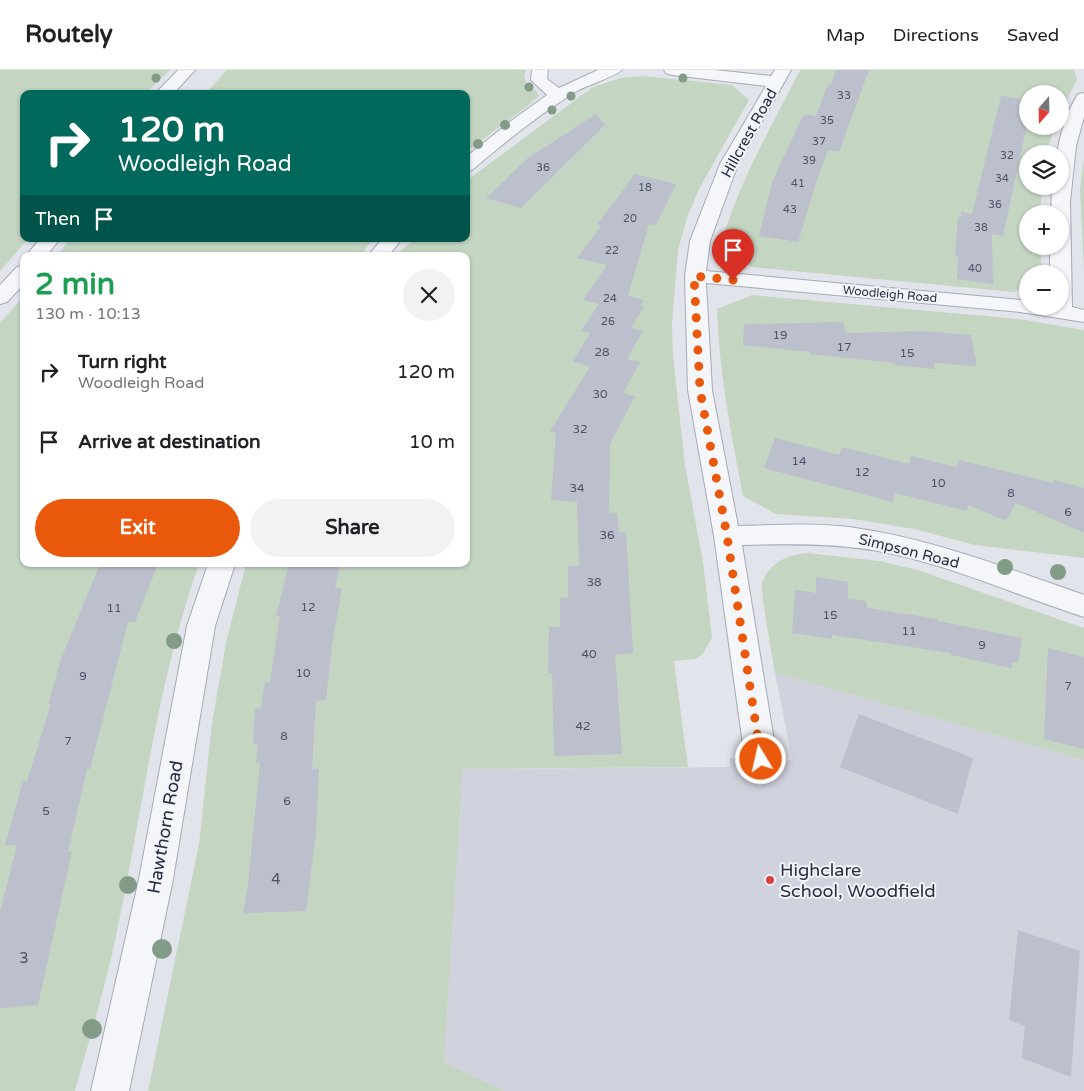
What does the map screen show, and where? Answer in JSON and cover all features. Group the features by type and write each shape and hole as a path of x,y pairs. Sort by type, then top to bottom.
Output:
{"street":[{"path":"167,90 187,70"},
{"path":"540,70 539,80 558,96"},
{"path":"470,163 577,83 614,70"},
{"path":"672,70 780,76"},
{"name":"Hillcrest Road","path":"761,759 727,536 700,390 694,276 700,241 729,164 780,76"},
{"path":"1060,265 1061,187 1064,158 1071,130 1084,98"},
{"path":"39,252 48,242"},
{"path":"381,252 390,242"},
{"path":"0,298 20,275"},
{"name":"Woodleigh Road","path":"694,276 1019,307"},
{"name":"Woodleigh Road","path":"1069,313 1084,316"},
{"name":"Simpson Road","path":"727,536 801,534 847,536 891,544 940,556 1084,606"},
{"name":"Hawthorn Road","path":"110,1091 156,879 201,626 220,567"}],"shaded area":[{"name":"Highclare School, Woodfield","path":"775,673 1084,760 1084,1091 504,1091 444,1062 463,769 730,767 729,758 792,760"}],"green space":[{"path":"0,70 170,70 149,90 20,90 20,242 25,242 0,271"},
{"path":"227,70 526,70 524,75 526,83 539,96 470,149 470,90 209,90"},
{"path":"800,70 1074,70 1077,79 1069,95 1069,85 1019,85 1019,135 1052,135 1049,145 1019,145 1019,195 1041,195 1041,205 1019,205 1019,255 1041,255 1041,265 1019,265 1019,290 1014,292 751,267 720,248 745,178"},
{"path":"644,76 732,85 749,100 699,189 687,218 678,250 672,324 673,356 685,465 703,562 712,638 702,655 695,659 674,661 688,767 463,769 444,1062 504,1091 148,1091 199,844 212,723 226,643 245,567 470,567 470,252 400,252 414,242 470,242 470,178 593,87 621,78"},
{"path":"1084,159 1084,271 1080,190"},
{"path":"68,242 371,242 363,252 60,252"},
{"path":"752,295 1019,319 1084,330 1084,558 975,545 914,529 853,519 776,514 743,496 723,380 717,309"},
{"path":"20,300 20,567 198,567 184,610 172,657 151,751 115,941 75,1091 0,1091 0,323"},
{"path":"808,553 879,561 918,570 1084,628 1084,760 775,673 762,583 765,576 780,561"}],"building":[{"path":"836,70 869,70 839,152 828,150 798,242 759,236 772,183 781,162 804,114 816,116 828,84 831,84"},
{"path":"1001,96 1019,99 1019,135 1025,135 1023,145 1019,145 1019,162 1003,236 992,234 993,284 957,279 958,256 955,256 958,217 961,217 961,212 972,214"},
{"path":"596,114 605,125 521,208 486,198 528,158"},
{"path":"635,174 676,184 656,225 649,224 628,296 644,300 640,306 644,307 631,328 643,331 627,359 640,362 623,393 635,396 610,444 609,513 617,513 619,532 626,533 633,653 615,655 622,754 554,756 552,673 548,673 549,627 560,627 560,597 568,598 568,566 579,566 577,502 551,500 556,432 550,431 590,367 573,361 590,333 581,331 599,304 583,300 607,265 577,258 601,226 597,225"},
{"path":"843,322 847,333 922,331 971,335 977,366 934,363 935,369 743,345 744,324"},
{"path":"775,438 839,455 842,447 909,464 911,456 956,467 959,460 1054,483 1054,480 1084,488 1084,533 1016,503 1006,521 968,505 967,511 895,493 893,502 764,468"},
{"path":"99,567 157,567 135,622 128,622 90,769 87,769 68,852 72,851 38,1005 0,1008 0,912 17,845 5,846 23,781 27,781 51,704 48,705 61,659"},
{"path":"288,567 339,567 335,588 342,588 332,645 326,700 316,701 312,769 319,768 316,833 306,911 243,913 248,884 260,763 256,763 258,744 253,744 255,709 261,708 265,682 270,682 280,616 276,616"},
{"path":"816,577 848,582 848,599 867,601 867,608 938,619 938,621 1022,638 1018,663 1012,662 1012,668 951,655 951,653 832,635 832,639 792,633 795,590 816,593"},
{"path":"1048,648 1084,657 1084,749 1044,739"},
{"path":"859,714 973,758 958,814 840,767"},
{"path":"1018,930 1080,951 1071,1077 1022,1058 1025,1026 1009,1020"}],"place":[{"name":"Highclare School, Woodfield","path":"770,880"}],"route":[{"path":"733,280 694,276 700,390 727,536 761,759"}]}
